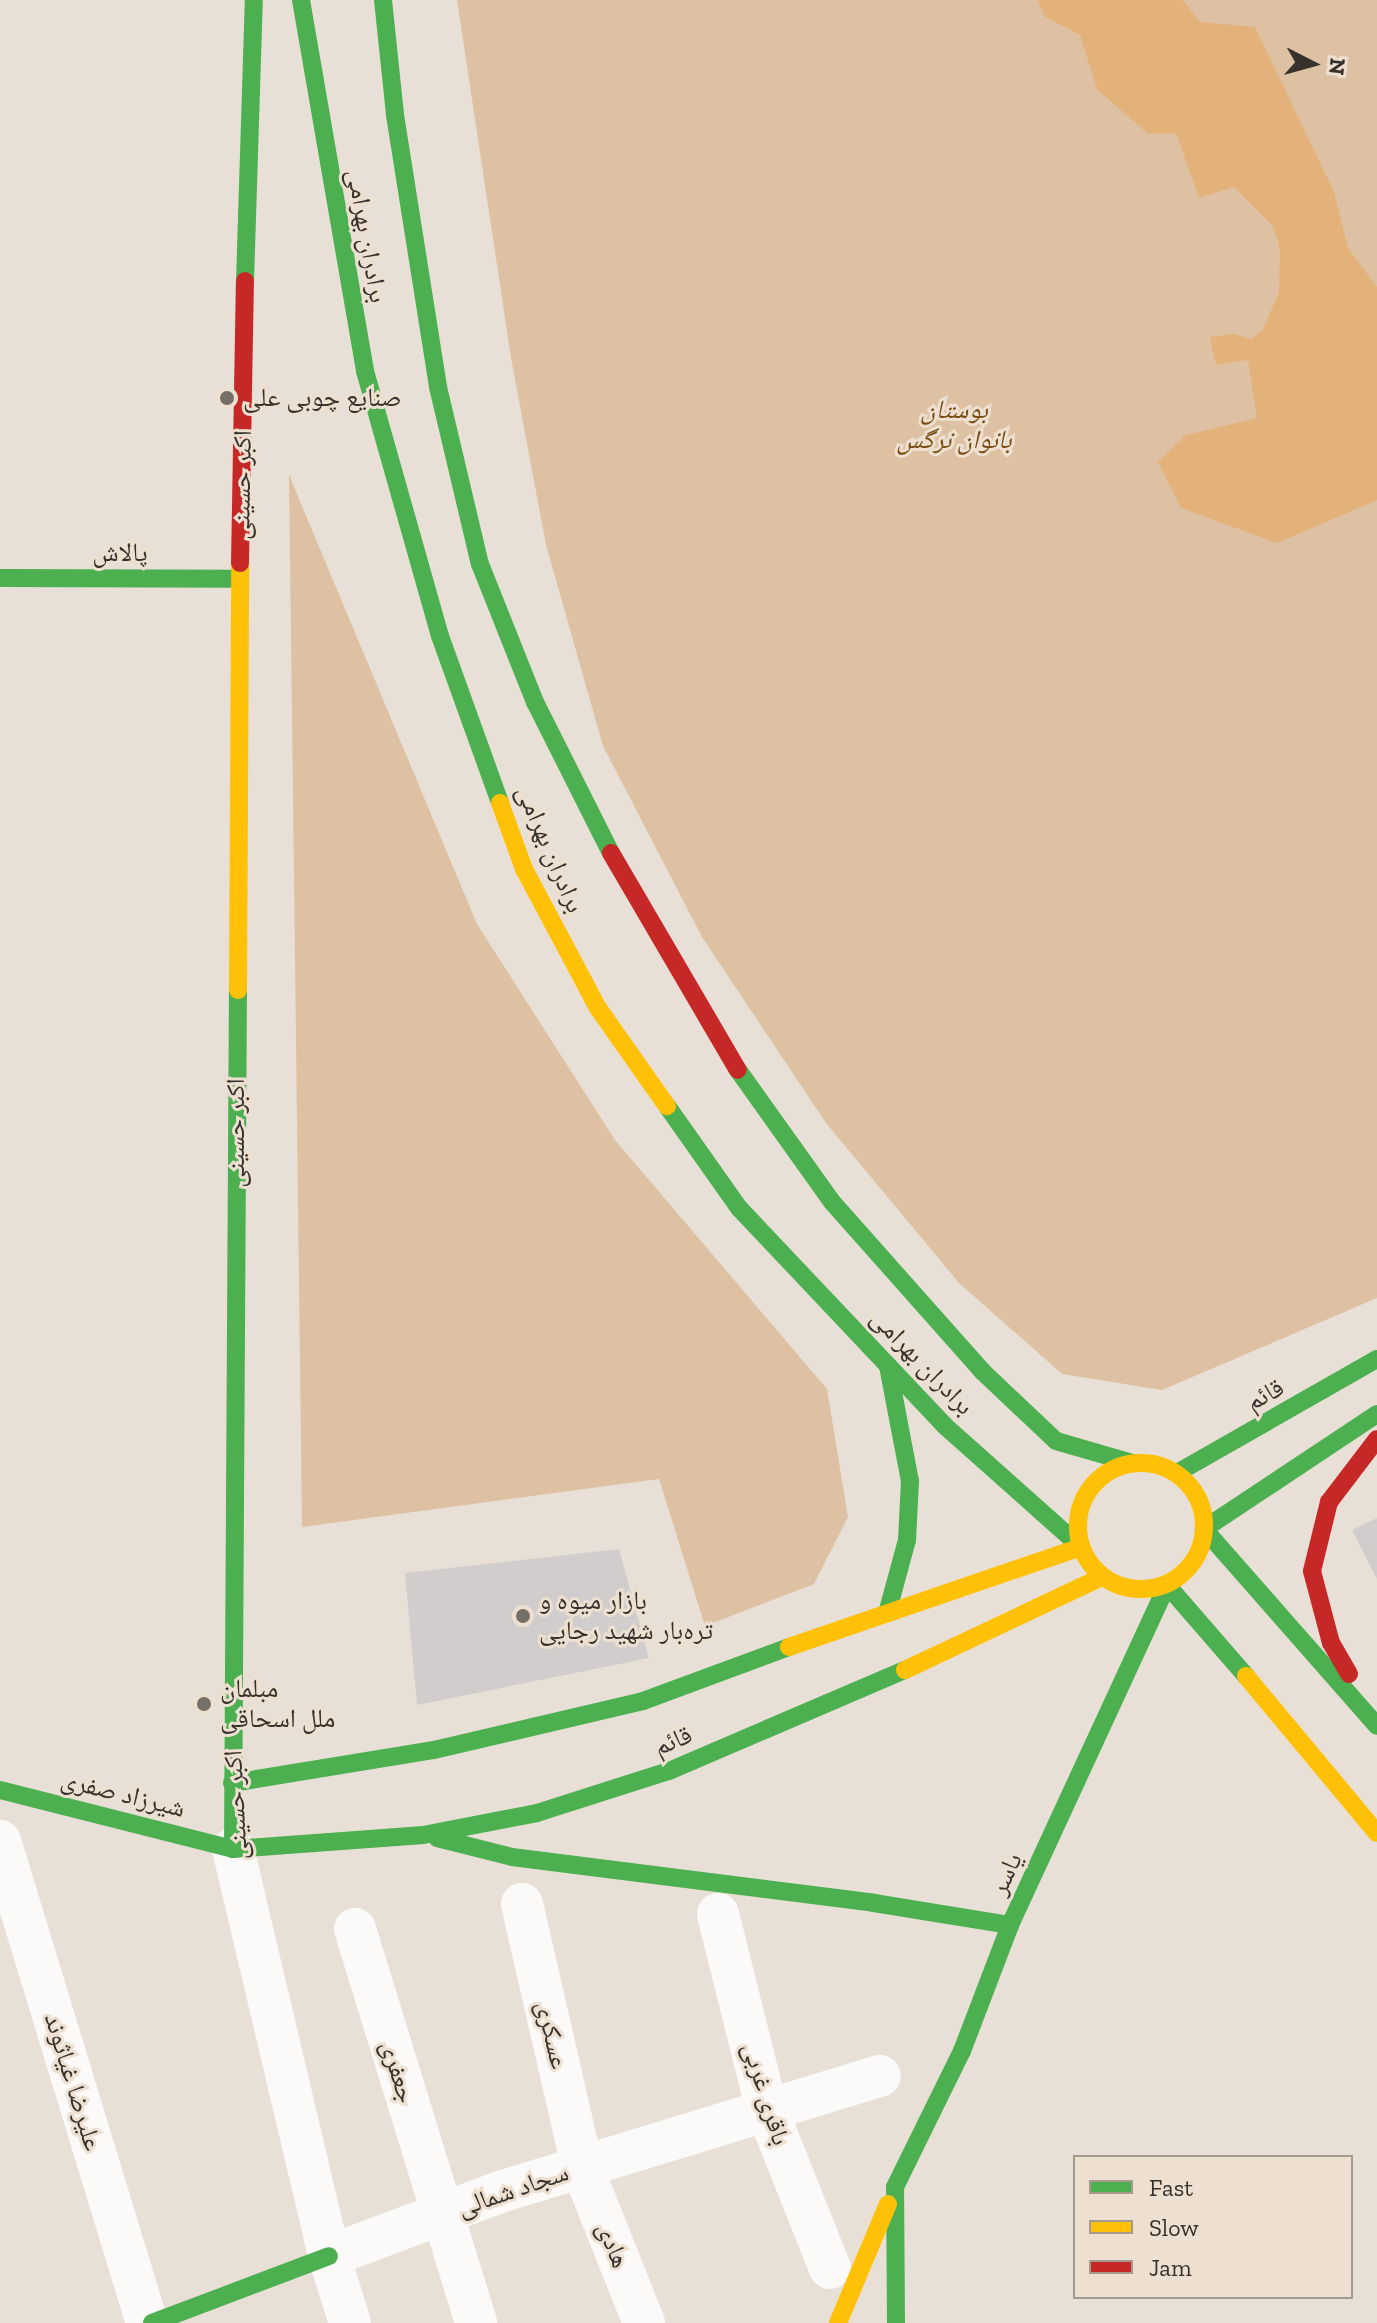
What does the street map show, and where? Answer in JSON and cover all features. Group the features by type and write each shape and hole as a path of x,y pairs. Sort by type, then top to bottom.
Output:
{"main road":[{"name":"اکبر حسینی","path":"233,1849 240,579 248,103 254,0"},
{"name":"برادران بهرامی","path":"301,0 365,371 440,636 524,869 598,1008 739,1208 945,1426 1081,1547"},
{"name":"برادران بهرامی","path":"383,0 395,115 438,387 480,564 535,702 605,842 721,1046 833,1203 982,1371 1056,1441 1132,1463"},
{"name":"پالاش","path":"0,578 240,579"},
{"name":"قائم","path":"1177,1473 1335,1386 1377,1359"},
{"path":"888,1366 910,1481 907,1540 888,1610"},
{"path":"1204,1529 1331,1441 1377,1414"},
{"path":"1377,1439 1329,1502 1312,1571 1331,1643 1377,1723"},
{"path":"1132,1463 1148,1463 1177,1473 1193,1489 1202,1508 1204,1529 1194,1562 1182,1576 1167,1585 1133,1590 1102,1577 1089,1564 1077,1528 1087,1493 1114,1468 1132,1463"},
{"path":"1204,1529 1377,1723"},
{"name":"قائم","path":"232,1783 434,1750 643,1701 888,1610 1081,1547"},
{"name":"قائم","path":"233,1849 423,1835 537,1813 669,1771 907,1669 1102,1577"},
{"path":"1167,1585 1339,1783 1377,1833"},
{"name":"یاسر","path":"838,2323 895,2187 962,2051 1010,1925 1167,1585"},
{"path":"289,1798 294,1787 324,1768"},
{"name":"شیرزاد صفری","path":"0,1790 233,1849"},
{"path":"295,1827 325,1843"},
{"path":"423,1835 512,1857 874,1903 1010,1925"},
{"name":"یاسر","path":"895,2187 896,2323"},
{"name":"سجاد شمالی","path":"150,2323 329,2256"}],"street":[{"name":"علیرضا غیاثوند","path":"0,1841 150,2323"},
{"name":"اکبر حسینی","path":"233,1849 329,2256 350,2323"},
{"name":"عسکری","path":"522,1904 582,2167"},
{"name":"باقری غربی","path":"718,1914 767,2110 830,2268"},
{"name":"جعفری","path":"355,1929 476,2323"},
{"name":"سجاد شمالی","path":"329,2256 441,2214 582,2167 880,2076"},
{"name":"هادی","path":"582,2167 644,2323"}],"green space":[{"name":"بوستان بانوان نرگس","path":"457,0 1377,0 1377,1298 1162,1390 1062,1374 959,1283 826,1123 702,937 603,746 546,545 511,358"},
{"path":"289,475 477,924 615,1140 827,1389 848,1517 814,1584 705,1626 659,1479 302,1527"}],"shaded area":[{"path":"1038,0 1183,0 1200,22 1255,27 1334,192 1348,248 1377,287 1377,500 1277,543 1181,508 1158,462 1186,435 1257,418 1248,360 1216,365 1210,337 1233,334 1252,339 1263,329 1279,292 1280,252 1277,237 1272,225 1234,187 1199,198 1176,133 1148,134 1097,89 1080,35 1045,17"}],"building":[{"path":"1377,1518 1377,1579 1352,1530"},
{"name":"بازار میوه و تره‌بار شهید رجایی","path":"619,1549 649,1658 417,1705 405,1573"}],"traffic: fast":[{"path":"245,281 254,0"},
{"path":"301,0 365,371 440,636 500,803"},
{"path":"383,0 395,115 438,387 480,564 535,702 611,853"},
{"path":"0,578 240,579"},
{"path":"233,1849 238,990"},
{"path":"738,1070 833,1203 982,1371 1056,1441 1132,1463"},
{"path":"667,1106 739,1208 945,1426 1081,1547"},
{"path":"1177,1473 1377,1359"},
{"path":"888,1366 910,1481 907,1540 888,1610"},
{"path":"1377,1414 1204,1529 1377,1726"},
{"path":"896,2323 895,2187 962,2051 1010,1925 1167,1585 1246,1676"},
{"path":"232,1783 434,1750 643,1701 789,1647"},
{"path":"0,1790 233,1849 423,1835 537,1813 669,1771 905,1670"},
{"path":"437,1838 512,1857 874,1903 1010,1925"},
{"path":"152,2323 329,2256"}],"traffic: slow":[{"path":"238,990 240,563"},
{"path":"500,803 524,869 598,1008 667,1106"},
{"path":"1141,1463 1165,1467 1186,1481 1200,1502 1204,1526 1200,1550 1186,1571 1165,1585 1141,1589 1117,1585 1096,1571 1082,1550 1078,1526 1082,1502 1096,1481 1117,1467 1141,1463"},
{"path":"789,1647 1081,1547"},
{"path":"905,1670 1102,1577"},
{"path":"1246,1676 1377,1833"},
{"path":"838,2323 888,2204"}],"traffic: jam":[{"path":"240,563 245,281"},
{"path":"611,853 738,1070"},
{"path":"1349,1674 1331,1643 1312,1571 1329,1502 1377,1439"}],"place":[{"name":"صنایع چوبی علی","path":"227,398"},
{"name":"بازار میوه و تره‌بار شهید رجایی","path":"523,1616"},
{"name":"مبلمان ملل اسحاقی","path":"204,1704"}]}
